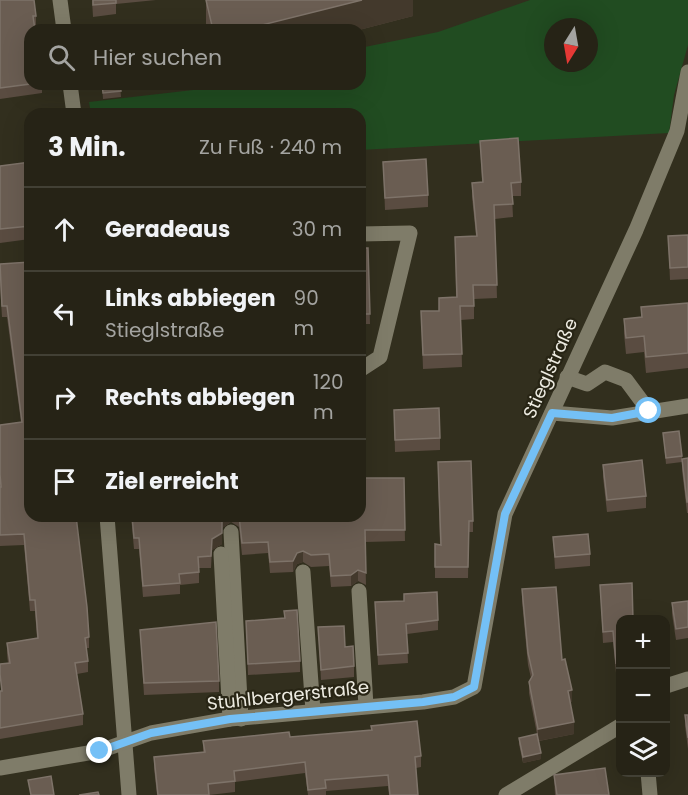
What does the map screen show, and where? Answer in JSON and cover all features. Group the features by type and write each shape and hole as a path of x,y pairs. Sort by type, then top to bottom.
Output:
{"street":[{"path":"60,0 63,24"},
{"name":"Stieglstraße","path":"474,687 505,514 636,230 676,131 688,72"},
{"path":"71,90 73,108"},
{"path":"366,234 410,233 380,357 366,366"},
{"path":"567,377 587,384 605,372 626,380 649,411"},
{"path":"552,413 612,418 688,406"},
{"path":"107,522 129,795"},
{"path":"231,532 235,719"},
{"path":"221,554 235,719"},
{"path":"303,572 313,711"},
{"path":"359,591 366,706"},
{"path":"670,685 688,679"},
{"name":"Stuhlbergerstraße","path":"0,768 100,751 151,733 235,719 454,697 474,687"},
{"path":"506,795 616,729"},
{"path":"648,777 650,795"}],"green space":[{"path":"530,0 688,0 688,45 674,95 669,133 366,150 366,108 90,108 89,102 193,90 366,90 366,47 438,32"}],"building":[{"path":"0,0 34,0 36,16 33,16 34,24 24,24 24,85 0,88"},
{"path":"93,0 116,0 116,3 93,5"},
{"path":"206,0 362,0 266,24 212,24"},
{"path":"103,90 121,91 103,93"},
{"path":"518,138 521,182 511,183 513,204 494,205 497,285 473,285 474,306 460,306 462,354 423,355 421,311 439,311 439,298 457,297 455,237 477,236 472,183 483,182 480,141"},
{"path":"426,159 428,195 385,198 383,162"},
{"path":"24,163 24,227 0,229 0,166"},
{"path":"688,235 688,267 670,268 668,236"},
{"path":"366,248 368,248 370,314 366,314"},
{"path":"24,262 24,522 77,522 89,637 85,638 88,661 75,663 83,714 0,728 0,691 2,691 0,664 10,663 7,643 38,638 35,600 30,600 24,534 0,535 0,425 22,422 7,306 2,306 0,264"},
{"path":"688,303 688,353 646,357 644,336 626,338 624,319 642,317 641,307"},
{"path":"439,408 440,438 395,440 394,410"},
{"path":"679,431 682,456 666,458 663,433"},
{"path":"688,458 688,502 687,502 682,459"},
{"path":"642,460 646,496 607,500 603,465"},
{"path":"471,461 473,521 469,521 468,567 435,567 435,544 441,545 438,462"},
{"path":"366,478 404,478 405,530 365,530 366,573 358,570 351,575 331,576 329,554 311,555 303,551 297,553 293,561 270,562 268,542 242,543 240,522 366,522"},
{"path":"133,522 222,522 222,533 212,539 211,556 198,557 199,572 179,574 180,583 143,586 139,538 134,538"},
{"path":"588,534 590,554 555,557 553,537"},
{"path":"632,583 633,615 616,615 616,663 613,631 603,632 600,585"},
{"path":"556,587 562,660 565,659 572,690 568,691 574,722 538,729 529,682 533,675 528,653 522,589"},
{"path":"437,592 438,620 406,624 408,653 378,655 375,602 404,601 404,594"},
{"path":"688,601 688,627 676,629 672,603"},
{"path":"297,610 300,661 248,664 246,621 285,618 284,611"},
{"path":"216,622 219,681 144,683 140,630"},
{"path":"344,626 345,647 353,646 354,666 321,670 318,627"},
{"path":"685,715 688,715 688,738"},
{"path":"417,721 421,756 415,757 418,795 390,795 388,775 325,780 326,788 308,790 305,762 234,771 235,781 208,784 209,795 158,795 154,757 205,752 203,741 289,732 290,737 372,730 371,726"},
{"path":"537,734 541,753 523,757 519,738"},
{"path":"605,768 609,795 557,795 554,775"},
{"path":"51,776 54,795 31,795 28,780"},
{"path":"98,792 99,795 79,795"}],"route":[{"path":"100,751 151,733 230,719 423,702 454,697 474,687 479,671 505,514 552,413 612,418 649,411"}]}
